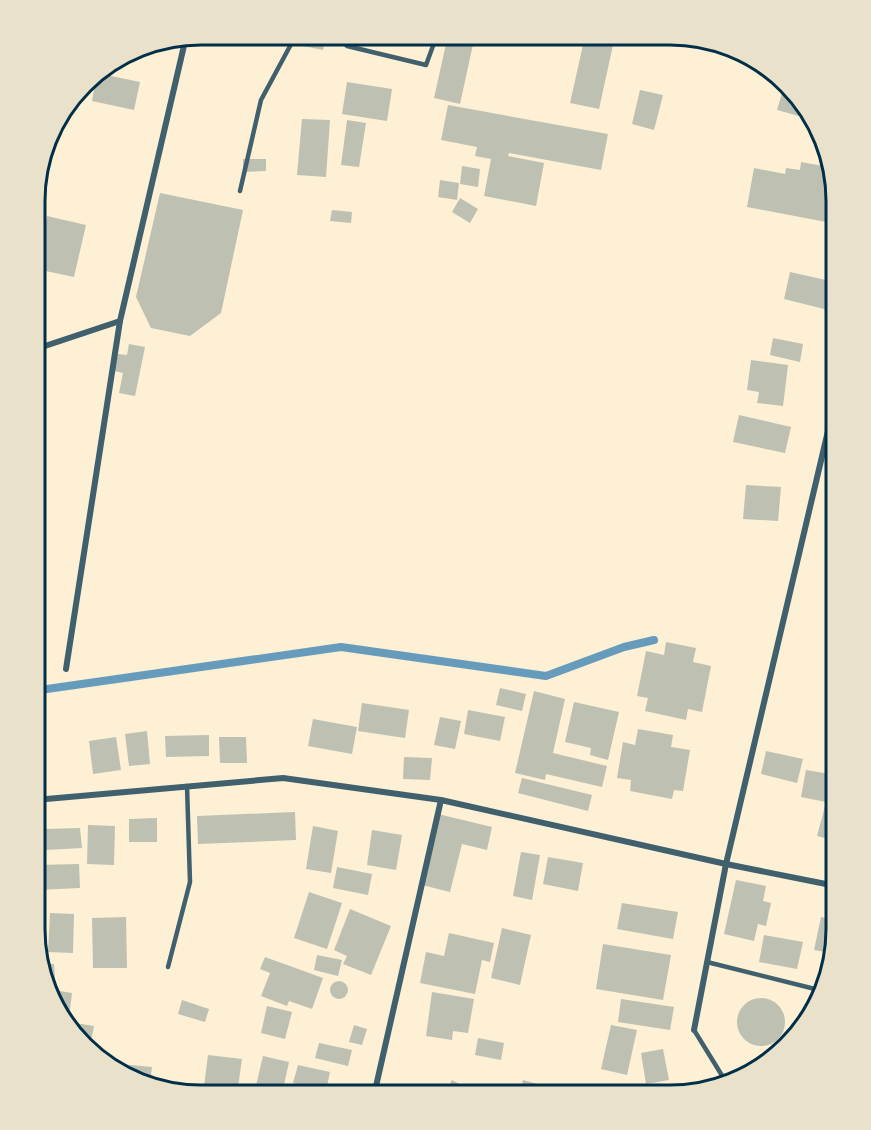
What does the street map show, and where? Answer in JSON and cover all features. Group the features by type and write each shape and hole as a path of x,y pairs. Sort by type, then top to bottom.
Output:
{"street":[{"path":"66,669 120,321 184,46"},
{"path":"45,346 120,321"},
{"path":"694,1030 726,864 826,441"},
{"path":"45,799 284,778 441,800 826,884"},
{"path":"376,1085 441,800"}],"lane":[{"path":"240,191 261,100 291,45"},
{"path":"346,45 426,65 433,45"},
{"path":"168,967 190,882 187,786"},
{"path":"707,962 814,989"},
{"path":"694,1030 722,1076"}],"building":[{"path":"298,45 324,45 323,50"},
{"path":"446,45 473,45 460,104 434,98"},
{"path":"583,45 613,45 599,109 570,103"},
{"path":"108,75 140,82 134,110 92,101 94,88"},
{"path":"347,82 392,89 387,121 342,114"},
{"path":"640,90 663,95 654,130 632,124"},
{"path":"782,93 802,117 777,110"},
{"path":"448,105 608,134 601,170 509,153 508,156 544,163 536,206 484,196 491,159 475,156 477,147 441,140"},
{"path":"302,119 330,120 326,177 297,175"},
{"path":"347,120 366,123 359,167 341,165"},
{"path":"243,159 266,159 266,171 243,172"},
{"path":"801,162 822,166 825,181 826,222 747,207 754,168 785,174 786,168 800,170"},
{"path":"462,166 480,169 478,187 460,184"},
{"path":"440,180 459,183 457,200 438,197"},
{"path":"160,193 243,210 221,313 190,336 151,328 136,297"},
{"path":"460,198 478,209 470,223 452,212"},
{"path":"332,210 352,212 351,223 330,221"},
{"path":"47,216 86,225 74,277 45,271"},
{"path":"790,272 826,280 826,310 784,299"},
{"path":"773,338 803,344 800,362 770,355"},
{"path":"129,344 145,347 135,396 119,393 123,373 114,371 118,354 127,355"},
{"path":"751,360 788,365 783,406 757,403 759,392 747,390"},
{"path":"739,415 791,427 785,453 733,442"},
{"path":"746,485 781,487 778,521 743,519"},
{"path":"666,642 696,648 693,662 711,666 702,712 688,709 686,720 645,711 648,698 637,696 646,651 664,655"},
{"path":"500,688 526,694 522,711 496,705"},
{"path":"534,691 565,699 553,753 607,766 602,787 546,774 545,780 515,773"},
{"path":"574,702 619,712 608,760 590,755 591,748 565,742"},
{"path":"362,703 409,710 405,738 358,731"},
{"path":"468,710 505,717 500,741 464,734"},
{"path":"440,717 461,721 455,749 434,745"},
{"path":"313,719 357,727 352,754 308,746"},
{"path":"638,729 673,735 671,747 690,750 683,791 674,790 672,799 630,791 631,780 617,778 623,742 635,745"},
{"path":"147,731 150,764 129,766 125,734"},
{"path":"209,735 209,756 166,757 165,736"},
{"path":"116,737 121,770 93,774 89,741"},
{"path":"219,737 246,737 247,763 220,763"},
{"path":"766,751 803,759 797,783 761,774"},
{"path":"404,757 432,758 430,780 403,779"},
{"path":"806,770 826,773 826,802 801,797"},
{"path":"522,778 592,795 588,811 518,793"},
{"path":"825,806 826,806 826,838 817,836"},
{"path":"295,812 296,840 198,844 197,816"},
{"path":"438,814 492,827 487,850 462,844 450,892 422,885"},
{"path":"157,818 157,842 129,842 129,819"},
{"path":"88,825 115,826 114,865 87,864"},
{"path":"313,826 338,831 331,873 306,869"},
{"path":"80,828 82,848 45,850 45,829"},
{"path":"372,830 402,835 396,870 367,865"},
{"path":"521,852 540,855 532,900 513,896"},
{"path":"548,857 583,863 578,891 543,884"},
{"path":"79,864 80,888 45,890 45,865"},
{"path":"337,867 372,874 368,895 333,888"},
{"path":"736,880 766,886 763,901 771,903 766,926 758,924 754,941 724,934"},
{"path":"309,892 342,903 327,949 294,938"},
{"path":"622,903 678,912 673,939 617,929"},
{"path":"350,909 391,926 371,975 343,964 347,956 334,950"},
{"path":"50,913 74,914 73,953 48,952"},
{"path":"126,917 127,968 93,968 92,918"},
{"path":"821,917 826,918 824,952 814,950"},
{"path":"502,928 531,935 520,985 491,978"},
{"path":"449,933 494,943 490,962 482,960 475,994 420,983 426,952 444,956"},
{"path":"764,935 803,942 797,969 759,962"},
{"path":"603,944 671,955 663,1000 596,989"},
{"path":"317,955 342,960 338,976 314,970"},
{"path":"265,957 323,978 312,1009 289,1001 287,1006 261,996 270,973 260,969"},
{"path":"49,964 54,964 55,978 53,978"},
{"path":"339,981 345,984 348,990 345,996 339,999 333,996 330,990 333,984"},
{"path":"58,991 72,993 69,1013"},
{"path":"432,992 474,999 468,1033 453,1031 452,1040 426,1036"},
{"path":"761,998 778,1005 785,1022 778,1039 761,1046 744,1039 737,1022 744,1005"},
{"path":"621,999 674,1007 670,1030 618,1022"},
{"path":"182,1000 209,1009 205,1022 178,1014"},
{"path":"267,1006 292,1012 285,1039 261,1033"},
{"path":"76,1023 94,1026 91,1039"},
{"path":"354,1025 367,1029 362,1045 349,1042"},
{"path":"611,1025 637,1030 627,1075 601,1069"},
{"path":"478,1038 504,1043 501,1060 475,1055"},
{"path":"319,1043 352,1050 348,1066 315,1058"},
{"path":"663,1049 669,1080 646,1084 641,1053"},
{"path":"208,1055 242,1059 238,1085 204,1085"},
{"path":"263,1056 289,1062 284,1085 256,1085"},
{"path":"124,1064 152,1067 151,1076"},
{"path":"298,1065 330,1072 327,1085 293,1083"},
{"path":"452,1080 461,1085 449,1085"},
{"path":"523,1080 541,1085 522,1085"}],"waterway":[{"path":"45,689 341,647 546,676 624,647 654,640"}]}
